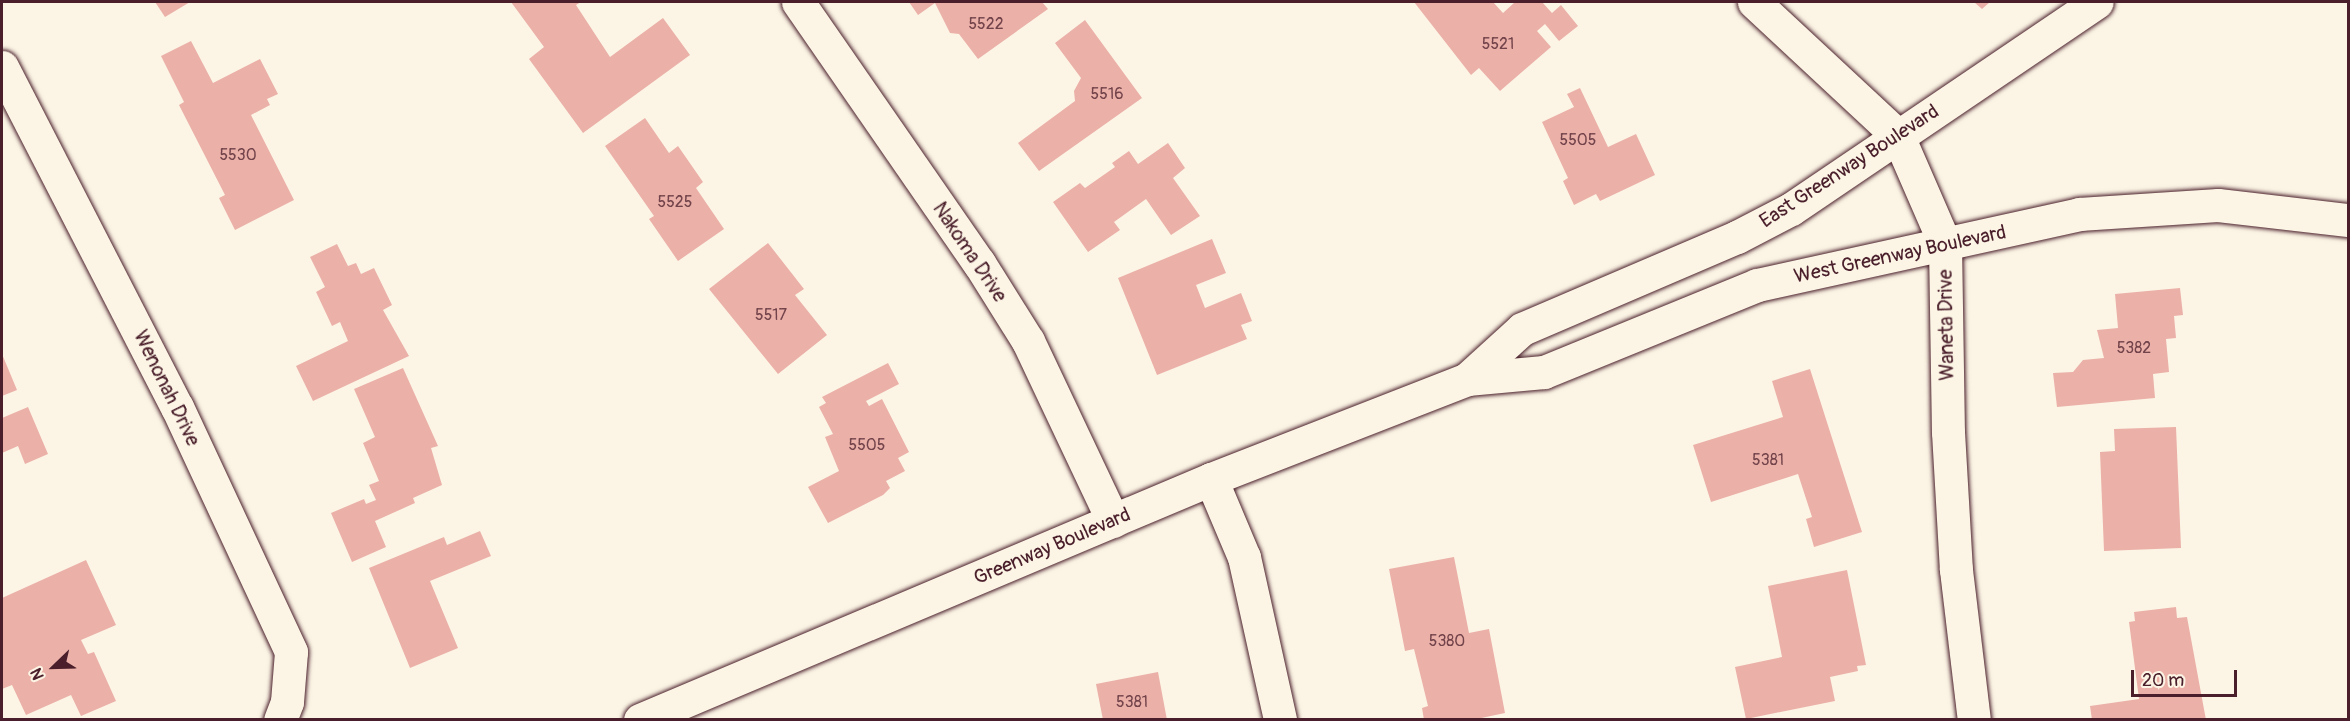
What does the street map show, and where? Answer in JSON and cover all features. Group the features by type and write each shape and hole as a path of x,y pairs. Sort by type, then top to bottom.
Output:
{"street":[{"name":"Nakoma Drive","path":"798,2 973,253 1028,340 1113,521"},
{"name":"Waneta Drive","path":"1754,2 1898,136 1945,244 1948,432 1954,536 1974,720"},
{"name":"East Greenway Boulevard","path":"1467,379 1522,329 1737,237 1791,209 2097,2"},
{"name":"Wenonah Drive","path":"2,68 177,407 291,652 290,714"},
{"name":"West Greenway Boulevard","path":"1467,379 1544,372 1757,285 2079,214 2151,206 2218,204 2349,220"},
{"name":"Greenway Boulevard","path":"640,720 1211,480 1467,379"},
{"path":"1211,480 1244,557 1280,720"}],"building":[{"path":"155,2 190,2 165,17"},
{"path":"511,2 581,2 576,5 610,57 663,18 690,55 583,133 529,59 544,47"},
{"path":"909,2 1042,2 1048,9 978,59 959,34 950,33 935,3 918,15"},
{"path":"1414,2 1493,2 1503,13 1515,2 1542,2 1552,13 1561,5 1578,26 1559,41 1545,24 1537,31 1551,47 1500,91 1479,68 1471,75"},
{"path":"1974,2 1990,2 1982,9"},
{"path":"1085,20 1142,98 1039,171 1018,143 1075,101 1074,91 1081,78 1055,43"},
{"path":"191,41 213,83 260,59 278,94 267,99 270,105 251,115 294,200 235,230 219,198 225,195 179,105 184,102 161,56"},
{"path":"1580,88 1608,147 1636,134 1655,175 1600,201 1596,194 1574,205 1563,181 1568,178 1542,122 1574,107 1567,94"},
{"path":"645,118 669,153 678,146 703,182 696,188 724,229 678,261 649,219 654,216 605,146"},
{"path":"1168,143 1185,168 1173,178 1200,216 1171,235 1146,199 1114,222 1120,230 1088,252 1053,202 1080,183 1085,188 1115,167 1112,163 1129,151 1138,164"},
{"path":"1212,239 1226,273 1196,285 1205,308 1241,293 1252,321 1241,325 1247,339 1157,375 1118,278"},
{"path":"768,243 804,289 795,295 827,335 778,374 709,289"},
{"path":"337,244 348,266 356,263 361,274 374,268 392,305 383,310 409,356 313,401 296,366 348,341 340,322 332,326 316,292 325,287 310,257"},
{"path":"2180,288 2183,315 2174,316 2176,338 2166,339 2169,372 2153,374 2155,398 2057,407 2053,373 2073,372 2083,360 2104,358 2097,330 2118,328 2115,294"},
{"path":"2,354 17,390 2,396"},
{"path":"888,363 899,384 866,401 869,406 882,399 909,452 898,458 905,471 886,481 890,488 883,495 828,523 808,487 839,471 825,437 833,434 819,407 826,403 822,397"},
{"path":"403,368 438,446 431,448 442,485 413,498 415,503 375,521 386,547 352,562 331,513 364,499 366,504 376,500 369,485 379,481 363,443 375,437 354,389"},
{"path":"1810,369 1862,532 1814,547 1806,519 1812,517 1798,474 1711,502 1693,445 1783,417 1772,381"},
{"path":"28,407 48,454 25,464 18,446 2,453 2,418"},
{"path":"2176,427 2181,548 2104,551 2100,452 2115,451 2114,429"},
{"path":"480,531 491,556 430,581 458,648 410,668 369,568 444,537 447,545"},
{"path":"1454,557 1469,633 1489,629 1505,713 1472,720 1424,720 1422,708 1428,706 1414,649 1405,651 1389,569"},
{"path":"86,560 116,625 81,640 88,654 94,652 116,701 81,716 71,695 26,715 12,685 2,689 2,598"},
{"path":"1847,570 1866,665 1857,666 1858,671 1830,677 1835,701 1746,719 1735,667 1782,657 1768,586"},
{"path":"2176,607 2177,618 2187,617 2206,720 2092,720 2090,706 2139,699 2129,622 2135,621 2134,612"},
{"path":"1158,672 1167,720 1103,720 1096,684"}]}
